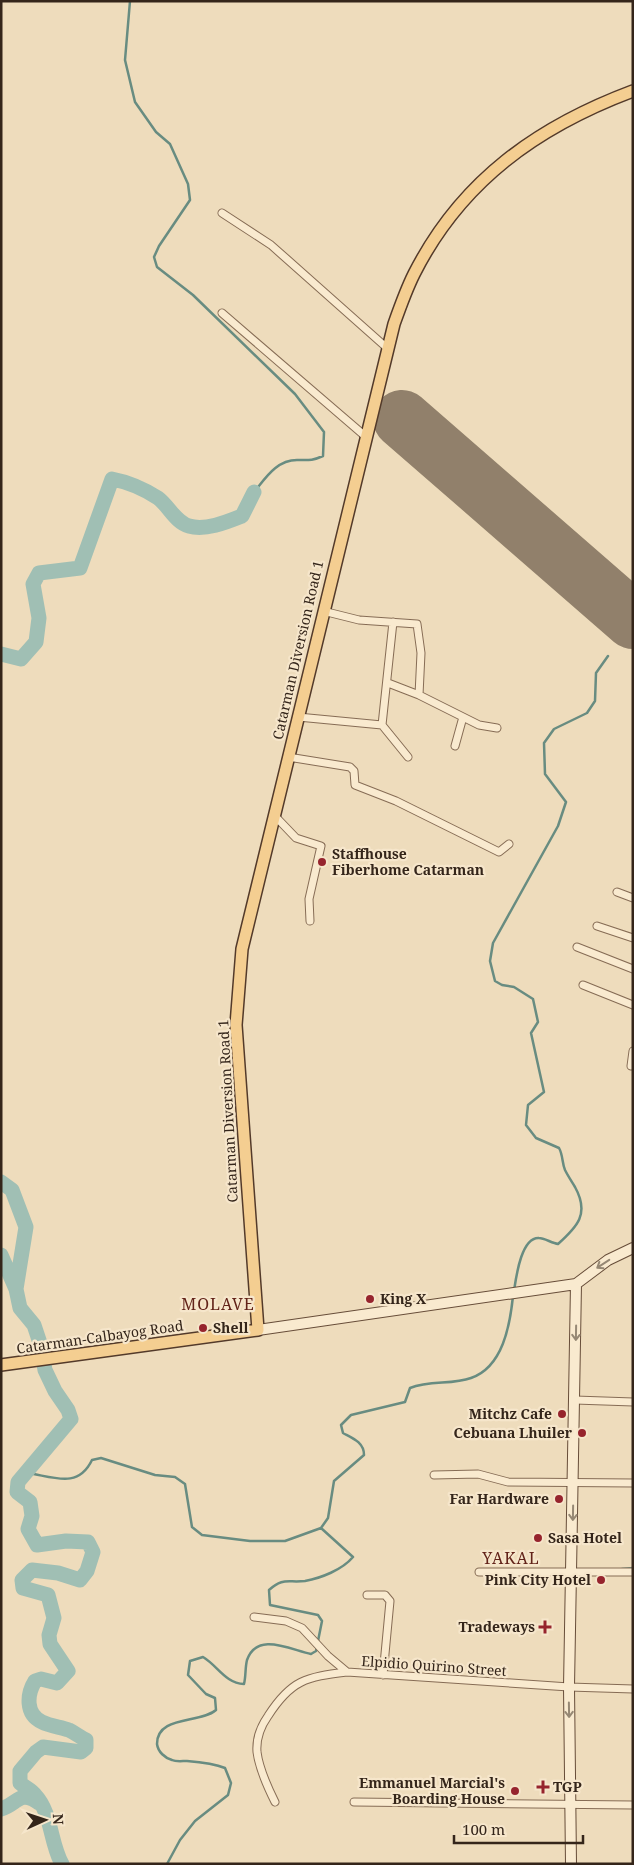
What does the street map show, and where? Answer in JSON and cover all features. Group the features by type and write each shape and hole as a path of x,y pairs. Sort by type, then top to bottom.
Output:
{"main road":[{"name":"Catarman Diversion Road 1","path":"258,1330 236,1025 242,949 365,436 394,324 414,274 442,230 466,199 492,171 556,125 633,91"},
{"path":"571,1864 569,1687 576,1284 602,1264 620,1253 633,1248"},
{"name":"Catarman-Calbayog Road","path":"1,1365 576,1284"}],"street":[{"path":"222,213 271,245 387,348"},
{"path":"222,313 365,436"},
{"path":"323,611 359,620 416,624 421,653 419,695"},
{"path":"382,725 388,683 393,622"},
{"path":"388,683 419,695 479,725 498,728"},
{"path":"298,717 382,725 408,757"},
{"path":"455,746 463,717"},
{"path":"288,757 350,767 354,771 355,786 396,801 499,852 509,844"},
{"path":"274,815 296,838 321,846 309,899 310,921"},
{"path":"617,892 633,898"},
{"path":"597,926 633,938"},
{"path":"577,947 633,969"},
{"path":"584,985 633,1004"},
{"path":"633,1051 631,1066 633,1066"},
{"path":"575,1400 633,1402"},
{"path":"434,1476 478,1474 508,1482 633,1483"},
{"path":"480,1572 633,1572"},
{"path":"367,1595 385,1595 390,1601 383,1675"},
{"name":"Elpidio Quirino Street","path":"254,1617 286,1621 302,1628 311,1640 347,1672 569,1687 633,1689"},
{"path":"275,1802 268,1789 257,1752 260,1727 281,1695 302,1681 324,1675 347,1672"},
{"path":"354,1802 633,1805"}],"waterway":[{"path":"130,1 125,60 135,102 156,132 170,144 188,184 190,200 159,246 154,257 157,267 193,295 295,394 324,432 323,456 283,463 272,471 254,492"},
{"path":"1,654 21,659 36,642 39,618 33,584 39,573 80,568 112,479 130,484 153,495 162,501 180,521 195,527 216,525 242,516 254,492"},
{"path":"514,1291 520,1259 528,1244 533,1239 539,1238 558,1244 576,1226 581,1212 581,1205 575,1187 563,1165 559,1148 536,1138 526,1125 528,1105 544,1092 531,1033 538,1022 533,999 514,987 502,985 495,981 490,961 493,943 558,826 566,802 545,774 544,743 554,729 587,713 595,701 596,673 608,656"},
{"path":"1,1182 12,1190 26,1227 16,1289"},
{"path":"1,1255 16,1289 20,1308 34,1325 41,1346 45,1370 55,1391 68,1410 71,1419 18,1482 17,1492 30,1502 32,1516 28,1529 37,1545 66,1541 88,1542 93,1552 87,1571 80,1580 58,1573 32,1570 22,1580 23,1588 48,1595 54,1618 49,1635 50,1644 68,1671 57,1683 41,1679 35,1681 30,1692 30,1709 36,1718 42,1722 69,1730 86,1740 86,1748 81,1752 43,1747 36,1752 20,1771 20,1783 34,1793 45,1810 55,1847 62,1864"},
{"path":"28,1473 56,1478 72,1478 80,1475 92,1460 101,1458 155,1475 175,1477 185,1484 192,1527 202,1535 250,1541 285,1541 321,1528 328,1518 334,1481 364,1455 360,1444 343,1433 341,1425 351,1415 405,1402 410,1388 425,1384 464,1380 482,1373 491,1365 503,1344 510,1320 513,1296"},
{"path":"167,1864 180,1840 195,1821 228,1795 231,1783 225,1768 206,1763 174,1761 164,1756 158,1747 159,1735 164,1728 216,1710 215,1698 206,1694 188,1675 190,1661 203,1657 232,1681 244,1684 247,1660 252,1651 258,1646 266,1644 285,1646 311,1654 316,1651 322,1621 318,1615 270,1605 269,1590 278,1583 305,1581 324,1576 337,1570 353,1557 321,1528"},
{"path":"622,1569 633,1568"},
{"path":"1,1809 23,1797 39,1803"}],"runway":[{"path":"402,419 633,620"}],"place":[{"name":"Staffhouse Fiberhome Catarman","path":"322,862"},
{"name":"King X","path":"370,1299"},
{"name":"Shell","path":"203,1328"},
{"name":"Mitchz Cafe","path":"562,1414"},
{"name":"Cebuana Lhuiler","path":"582,1433"},
{"name":"Far Hardware","path":"559,1499"},
{"name":"Sasa Hotel","path":"538,1538"},
{"name":"Pink City Hotel","path":"601,1580"},
{"name":"Tradeways","path":"545,1627"},
{"name":"TGP","path":"543,1787"},
{"name":"Emmanuel Marcial's Boarding House","path":"515,1791"}],"district":[{"name":"MOLAVE","path":"218,1304"},
{"name":"YAKAL","path":"511,1558"}]}
